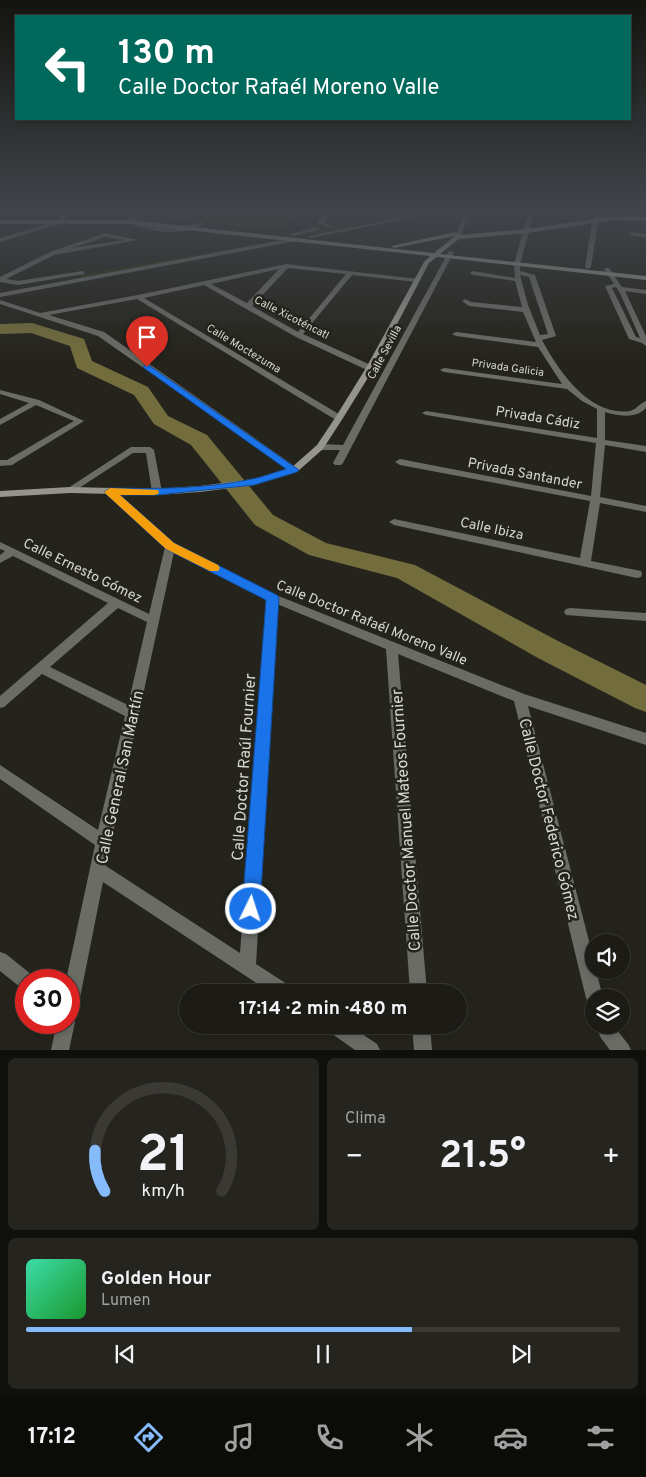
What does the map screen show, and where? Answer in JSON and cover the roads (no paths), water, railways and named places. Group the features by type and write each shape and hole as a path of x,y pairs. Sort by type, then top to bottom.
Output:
{"main road":[{"path":"0,494 70,490 157,492 200,489 254,482 294,470 320,447 339,418 370,368 430,259"},
{"path":"488,259 610,272 646,278"},
{"path":"518,262 588,267 610,272 646,273"}],"street":[{"path":"0,280 40,259"},
{"path":"0,295 169,259"},
{"path":"0,280 18,283 73,278 175,259"},
{"name":"Calle Sevilla","path":"338,464 447,259"},
{"path":"519,259 517,277 526,308 539,341 570,387 592,405 614,413 638,411 646,403"},
{"path":"588,267 589,259"},
{"path":"38,315 138,297 287,266 417,280"},
{"path":"247,307 287,266"},
{"path":"299,335 350,272"},
{"path":"610,272 621,289 642,325 646,343 633,339 608,286 621,289 646,294"},
{"path":"456,334 539,341 552,336 532,275 517,277 473,273 517,277"},
{"path":"15,292 18,283"},
{"name":"Calle Xicoténcatl","path":"205,283 299,335 370,368"},
{"name":"Calle Moctezuma","path":"138,297 339,418"},
{"path":"469,300 526,308 469,304 465,301 469,300"},
{"path":"0,302 101,334 294,470"},
{"name":"Privada Galicia","path":"444,370 570,387"},
{"path":"0,392 36,402 80,421 9,463 0,463"},
{"path":"0,422 36,402"},
{"path":"584,562 596,500 602,441 601,408"},
{"name":"Privada Cádiz","path":"426,413 646,449"},
{"path":"320,447 346,448"},
{"path":"70,490 131,450 142,449 150,450 157,492"},
{"name":"Privada Santander","path":"400,462 646,509"},
{"name":"Calle Doctor Rafaél Moreno Valle","path":"110,492 170,546 272,598 520,698 646,739"},
{"name":"Calle Ibiza","path":"394,522 637,574"},
{"name":"Calle Ernesto Gómez","path":"0,546 154,621"},
{"name":"Calle General San Martín","path":"77,969 103,842 170,546"},
{"path":"0,560 12,551"},
{"name":"Calle Doctor Raúl Fournier","path":"247,968 272,598"},
{"path":"0,703 117,602"},
{"path":"570,612 646,617"},
{"name":"Calle Doctor Manuel Mateos Fournier","path":"392,648 417,984"},
{"path":"41,668 132,713"},
{"name":"Calle Doctor Federico Gómez","path":"520,698 593,989"},
{"path":"0,771 103,842"},
{"path":"98,870 272,984"},
{"path":"0,960 15,972"},
{"path":"60,1050 63,1034"},
{"path":"347,1034 371,1050"},
{"path":"422,1034 423,1050"},
{"path":"609,1034 622,1050"}],"waterway":[{"path":"0,329 32,328 78,343 84,364 141,391 161,420 199,440 264,520 318,549 406,571 549,650 646,699"}]}
